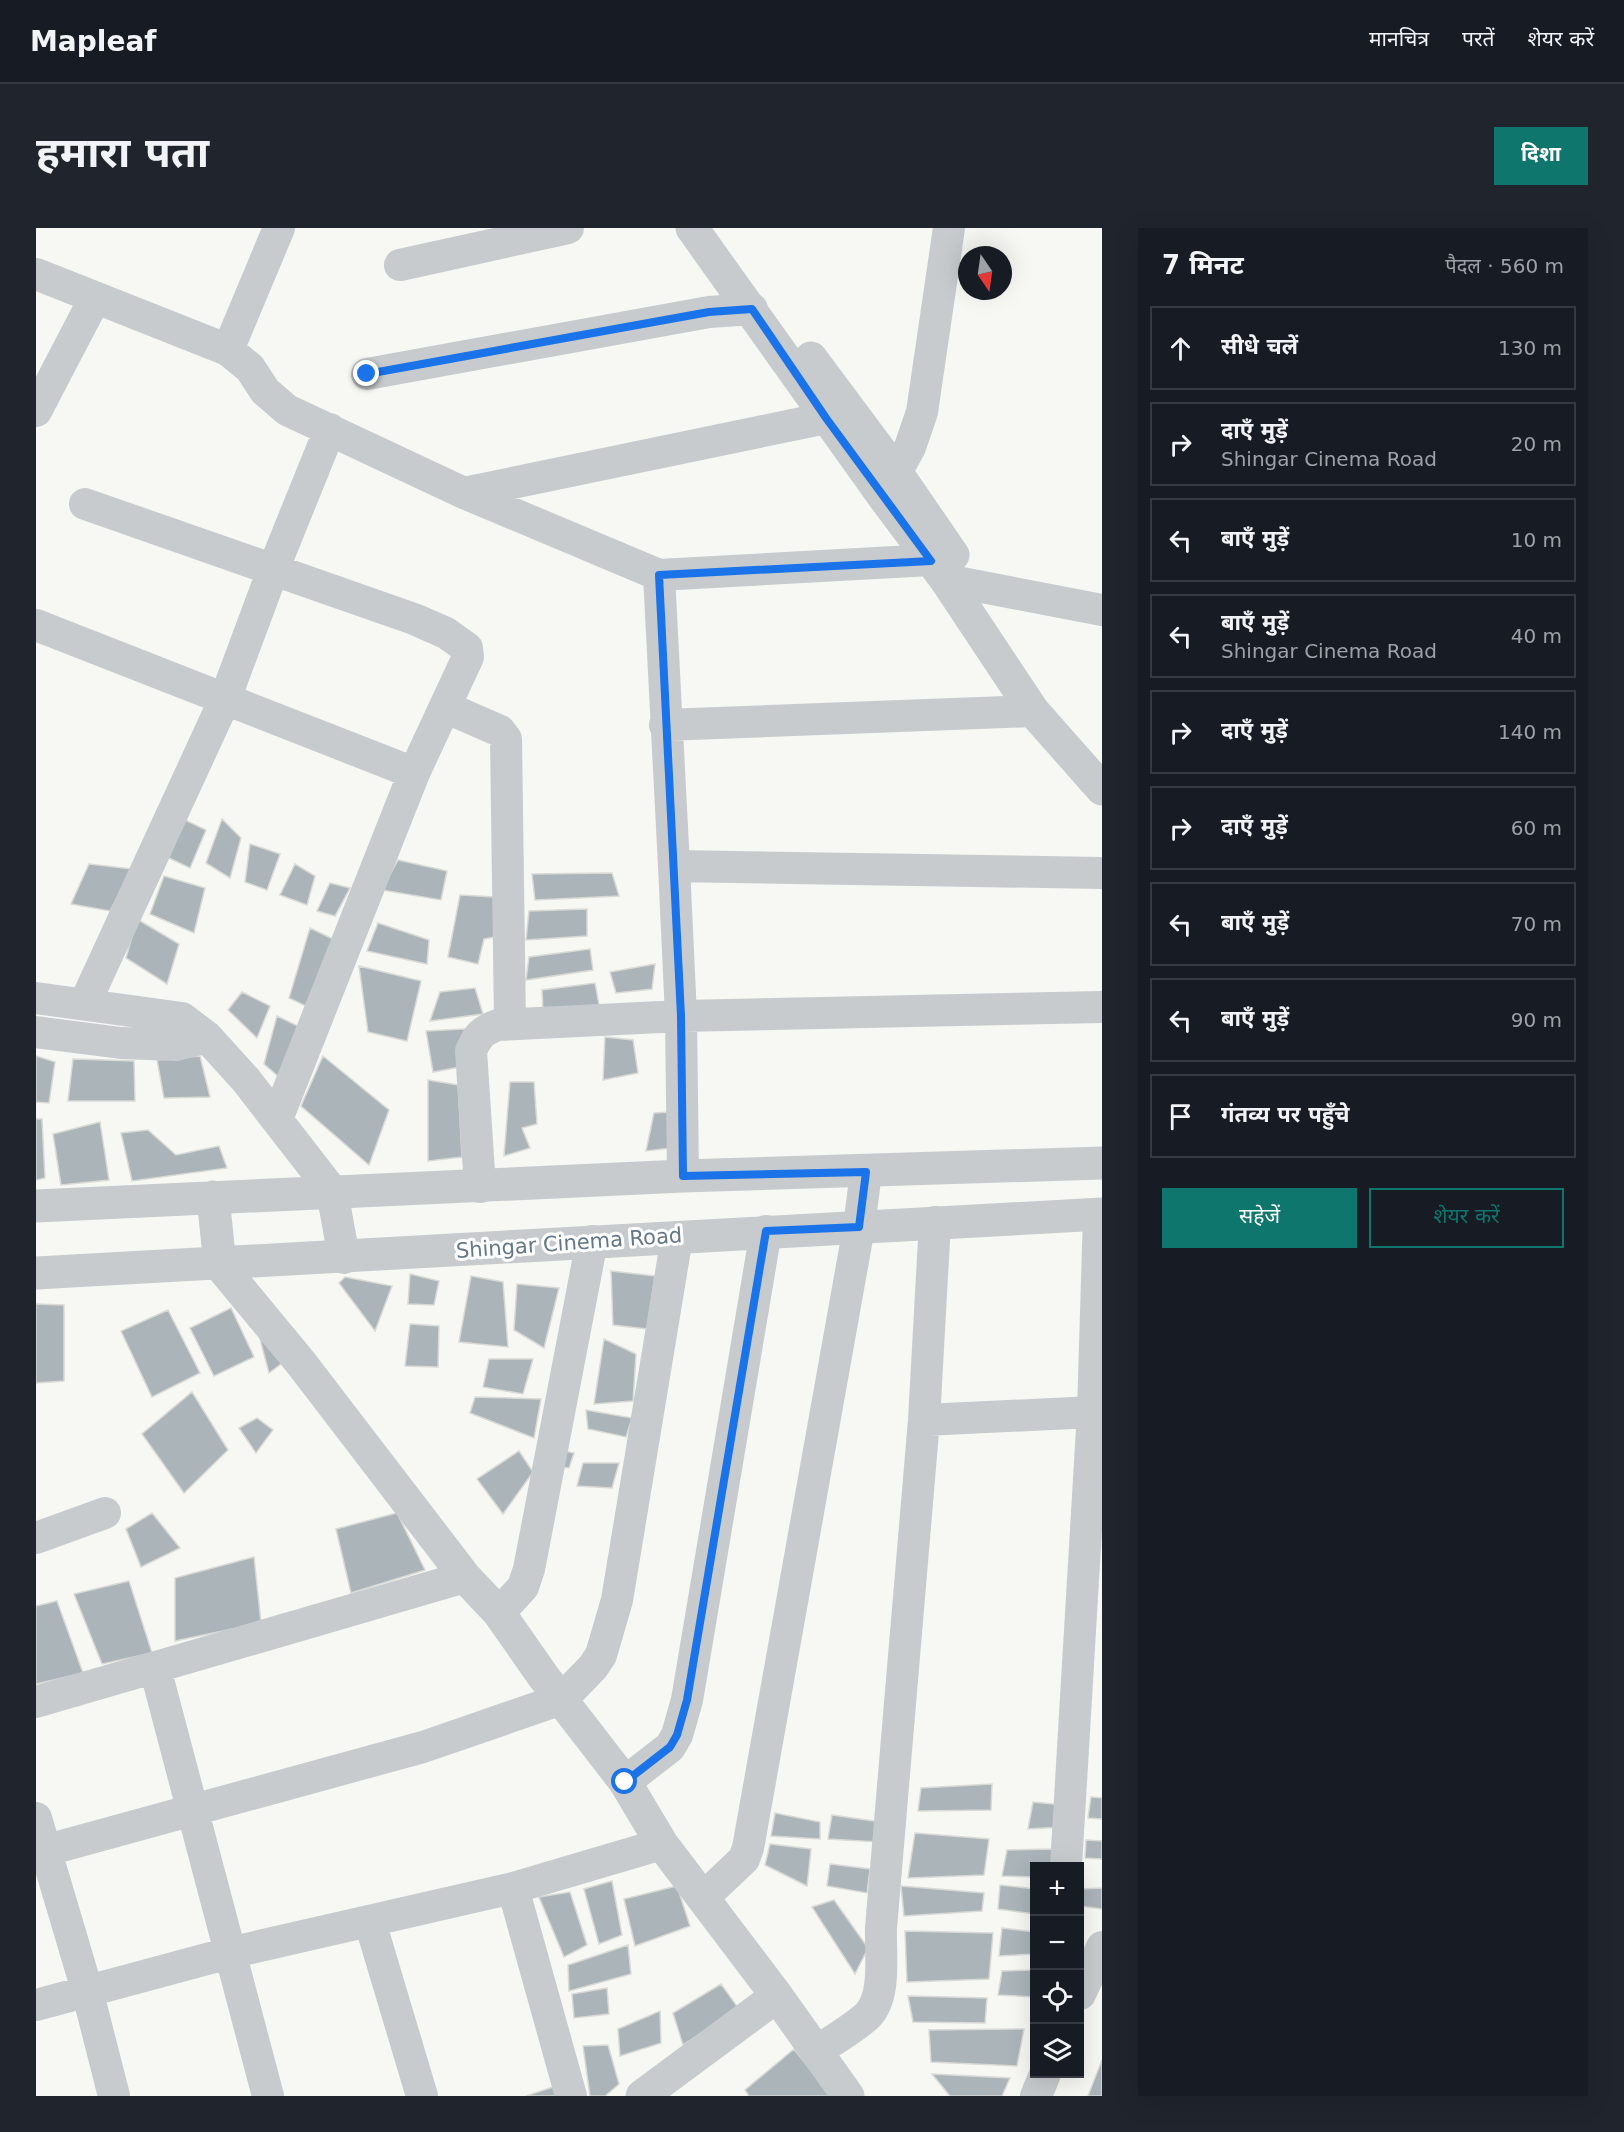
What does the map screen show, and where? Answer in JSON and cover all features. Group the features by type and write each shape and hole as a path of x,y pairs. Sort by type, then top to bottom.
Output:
{"street":[{"path":"228,350 279,228"},
{"path":"400,266 568,228"},
{"path":"692,228 752,309 826,418 890,484 950,575 1078,734 1102,759"},
{"path":"714,228 890,484 950,575 1034,711 1102,789"},
{"path":"890,484 910,447 922,412 948,228"},
{"path":"36,274 228,350 250,368 276,403 464,493 659,575 950,575 1102,609"},
{"path":"36,411 94,298"},
{"path":"367,374 709,312 752,309"},
{"path":"464,493 826,418"},
{"path":"85,1003 225,699 273,570 330,429"},
{"path":"85,504 414,619 464,644 468,657 414,773 277,1119"},
{"path":"659,575 681,1016 683,1176"},
{"path":"36,625 414,773"},
{"path":"445,707 500,730 506,739 510,1024"},
{"path":"665,725 1034,711"},
{"path":"674,866 1102,873"},
{"path":"36,998 182,1018 207,1037 277,1119 332,1191 344,1258"},
{"path":"480,1187 471,1051 476,1039 484,1029 510,1024 681,1016 1102,1006"},
{"path":"36,1032 121,1043 176,1045 207,1037"},
{"path":"36,1206 683,1176 1102,1163"},
{"path":"712,1889 744,1859 859,1227 866,1172"},
{"path":"213,1197 220,1265 278,1335 465,1577 510,1601 576,1685 632,1776 662,1844 712,1889 777,1996 830,2042 848,2096"},
{"path":"1066,1862 1093,1412 1100,1214"},
{"name":"Shingar Cinema Road","path":"36,1273 220,1265 592,1241 1100,1214"},
{"path":"830,2042 869,2015 876,2004 880,1986 881,1928 924,1420 935,1222"},
{"path":"632,1776 670,1747 677,1735 687,1700 766,1231"},
{"path":"40,1852 423,1747 576,1685 608,1638 617,1600 678,1237"},
{"path":"510,1601 535,1544 592,1241"},
{"path":"924,1420 1093,1412"},
{"path":"36,1538 105,1513"},
{"path":"36,1702 465,1577"},
{"path":"155,1668 268,2096"},
{"path":"36,1818 40,1852 87,1990 114,2096"},
{"path":"36,2005 229,1953 513,1888 662,1844"},
{"path":"513,1888 571,2096"},
{"path":"370,1922 422,2096"},
{"path":"1084,1985 1102,1947"},
{"path":"642,2096 777,1996"},
{"path":"1036,2096 1043,2078"}],"building":[{"path":"181,818 206,830 190,868 169,858"},
{"path":"222,819 241,838 230,878 206,863"},
{"path":"250,844 280,854 267,890 245,882"},
{"path":"398,860 447,871 441,900 382,890"},
{"path":"89,864 132,869 110,911 71,904"},
{"path":"295,864 315,876 307,905 280,895"},
{"path":"612,873 619,896 535,900 532,874"},
{"path":"164,876 205,888 194,933 150,914"},
{"path":"330,883 350,888 335,916 317,911"},
{"path":"460,895 494,897 500,936 484,939 478,964 448,957"},
{"path":"587,909 587,936 526,940 529,911"},
{"path":"137,919 179,944 167,984 126,958"},
{"path":"378,923 429,940 427,964 367,951"},
{"path":"310,928 333,939 310,1008 289,998"},
{"path":"590,949 593,970 526,980 529,957"},
{"path":"655,964 652,989 616,993 610,972"},
{"path":"359,966 421,981 407,1041 368,1032"},
{"path":"595,983 600,1010 543,1011 542,990"},
{"path":"475,988 483,1014 430,1021 440,992"},
{"path":"242,992 270,1006 257,1038 228,1010"},
{"path":"277,1016 300,1027 279,1077 264,1064"},
{"path":"465,1029 460,1067 433,1072 426,1031"},
{"path":"605,1037 633,1040 638,1073 603,1080"},
{"path":"36,1056 55,1062 49,1103 36,1102"},
{"path":"200,1056 210,1097 164,1098 157,1060"},
{"path":"323,1056 389,1110 369,1165 301,1106"},
{"path":"73,1059 134,1061 135,1101 68,1101"},
{"path":"428,1080 458,1085 462,1157 428,1161"},
{"path":"510,1082 534,1082 537,1124 522,1128 530,1148 504,1156"},
{"path":"672,1112 671,1148 646,1151 654,1113"},
{"path":"36,1119 42,1119 45,1178 36,1180"},
{"path":"100,1122 109,1180 61,1185 53,1134"},
{"path":"148,1130 176,1155 219,1146 227,1168 132,1181 121,1133"},
{"path":"611,1271 655,1276 647,1329 613,1325"},
{"path":"410,1274 439,1281 434,1305 408,1304"},
{"path":"471,1276 503,1282 508,1347 459,1342"},
{"path":"345,1277 392,1286 375,1331 339,1283"},
{"path":"517,1284 559,1288 544,1348 514,1330"},
{"path":"36,1304 64,1305 64,1381 36,1383"},
{"path":"231,1308 254,1357 214,1376 190,1328"},
{"path":"168,1310 200,1373 152,1397 121,1331"},
{"path":"410,1324 439,1326 438,1367 405,1366"},
{"path":"260,1339 285,1361 269,1373"},
{"path":"604,1339 636,1354 633,1401 594,1404"},
{"path":"489,1359 533,1359 523,1394 483,1387"},
{"path":"192,1392 228,1450 184,1493 142,1434"},
{"path":"475,1397 541,1399 534,1438 470,1413"},
{"path":"586,1410 632,1418 626,1437 588,1429"},
{"path":"257,1418 273,1430 256,1453 239,1428"},
{"path":"560,1450 574,1453 569,1468 558,1466"},
{"path":"519,1451 533,1472 503,1514 477,1479"},
{"path":"583,1463 619,1463 612,1488 577,1486"},
{"path":"152,1513 180,1548 141,1567 126,1529"},
{"path":"397,1513 425,1570 351,1593 336,1529"},
{"path":"254,1557 261,1623 175,1641 175,1578"},
{"path":"129,1581 152,1653 102,1664 74,1594"},
{"path":"57,1601 83,1673 36,1684 36,1606"},
{"path":"992,1784 991,1810 918,1811 921,1788"},
{"path":"1091,1797 1102,1798 1102,1819 1088,1818"},
{"path":"1033,1802 1062,1805 1061,1827 1028,1829"},
{"path":"775,1813 820,1822 820,1839 771,1836"},
{"path":"832,1815 880,1822 879,1842 828,1839"},
{"path":"915,1833 989,1839 984,1875 908,1878"},
{"path":"1086,1840 1102,1841 1102,1859 1085,1858"},
{"path":"770,1844 811,1849 807,1886 765,1865"},
{"path":"1054,1849 1052,1862 1030,1862 1030,1877 1002,1876 1007,1850"},
{"path":"830,1864 870,1869 867,1893 827,1886"},
{"path":"612,1881 622,1935 599,1944 584,1889"},
{"path":"1000,1885 1030,1888 1030,1913 998,1909"},
{"path":"677,1886 690,1926 635,1946 624,1899"},
{"path":"901,1886 984,1893 982,1911 904,1916"},
{"path":"1102,1888 1102,1909 1084,1907 1084,1889"},
{"path":"570,1892 587,1945 564,1957 539,1897"},
{"path":"834,1900 868,1948 855,1974 812,1907"},
{"path":"1002,1928 1030,1931 1030,1954 999,1956"},
{"path":"905,1931 993,1933 989,1979 907,1982"},
{"path":"628,1945 631,1974 569,1991 568,1965"},
{"path":"1030,1970 1030,1997 998,1995 1002,1971"},
{"path":"721,1984 739,2009 683,2045 673,2013"},
{"path":"607,1988 609,2014 574,2018 572,1994"},
{"path":"908,1996 987,1998 985,2023 913,2022"},
{"path":"660,2011 661,2043 620,2056 618,2029"},
{"path":"1024,2029 1017,2066 931,2062 929,2030"},
{"path":"608,2045 619,2084 605,2096 590,2096 583,2046"},
{"path":"794,2049 831,2096 749,2096 745,2090"},
{"path":"1102,2060 1102,2096 1088,2096"},
{"path":"932,2074 1010,2078 1002,2096 950,2096"},
{"path":"562,2084 564,2096 526,2096"}],"route":[{"path":"367,374 709,312 752,309 826,418 931,561 659,575 681,1016 683,1176 866,1172 859,1227 766,1231 687,1700 677,1735 670,1747 625,1782"}]}
